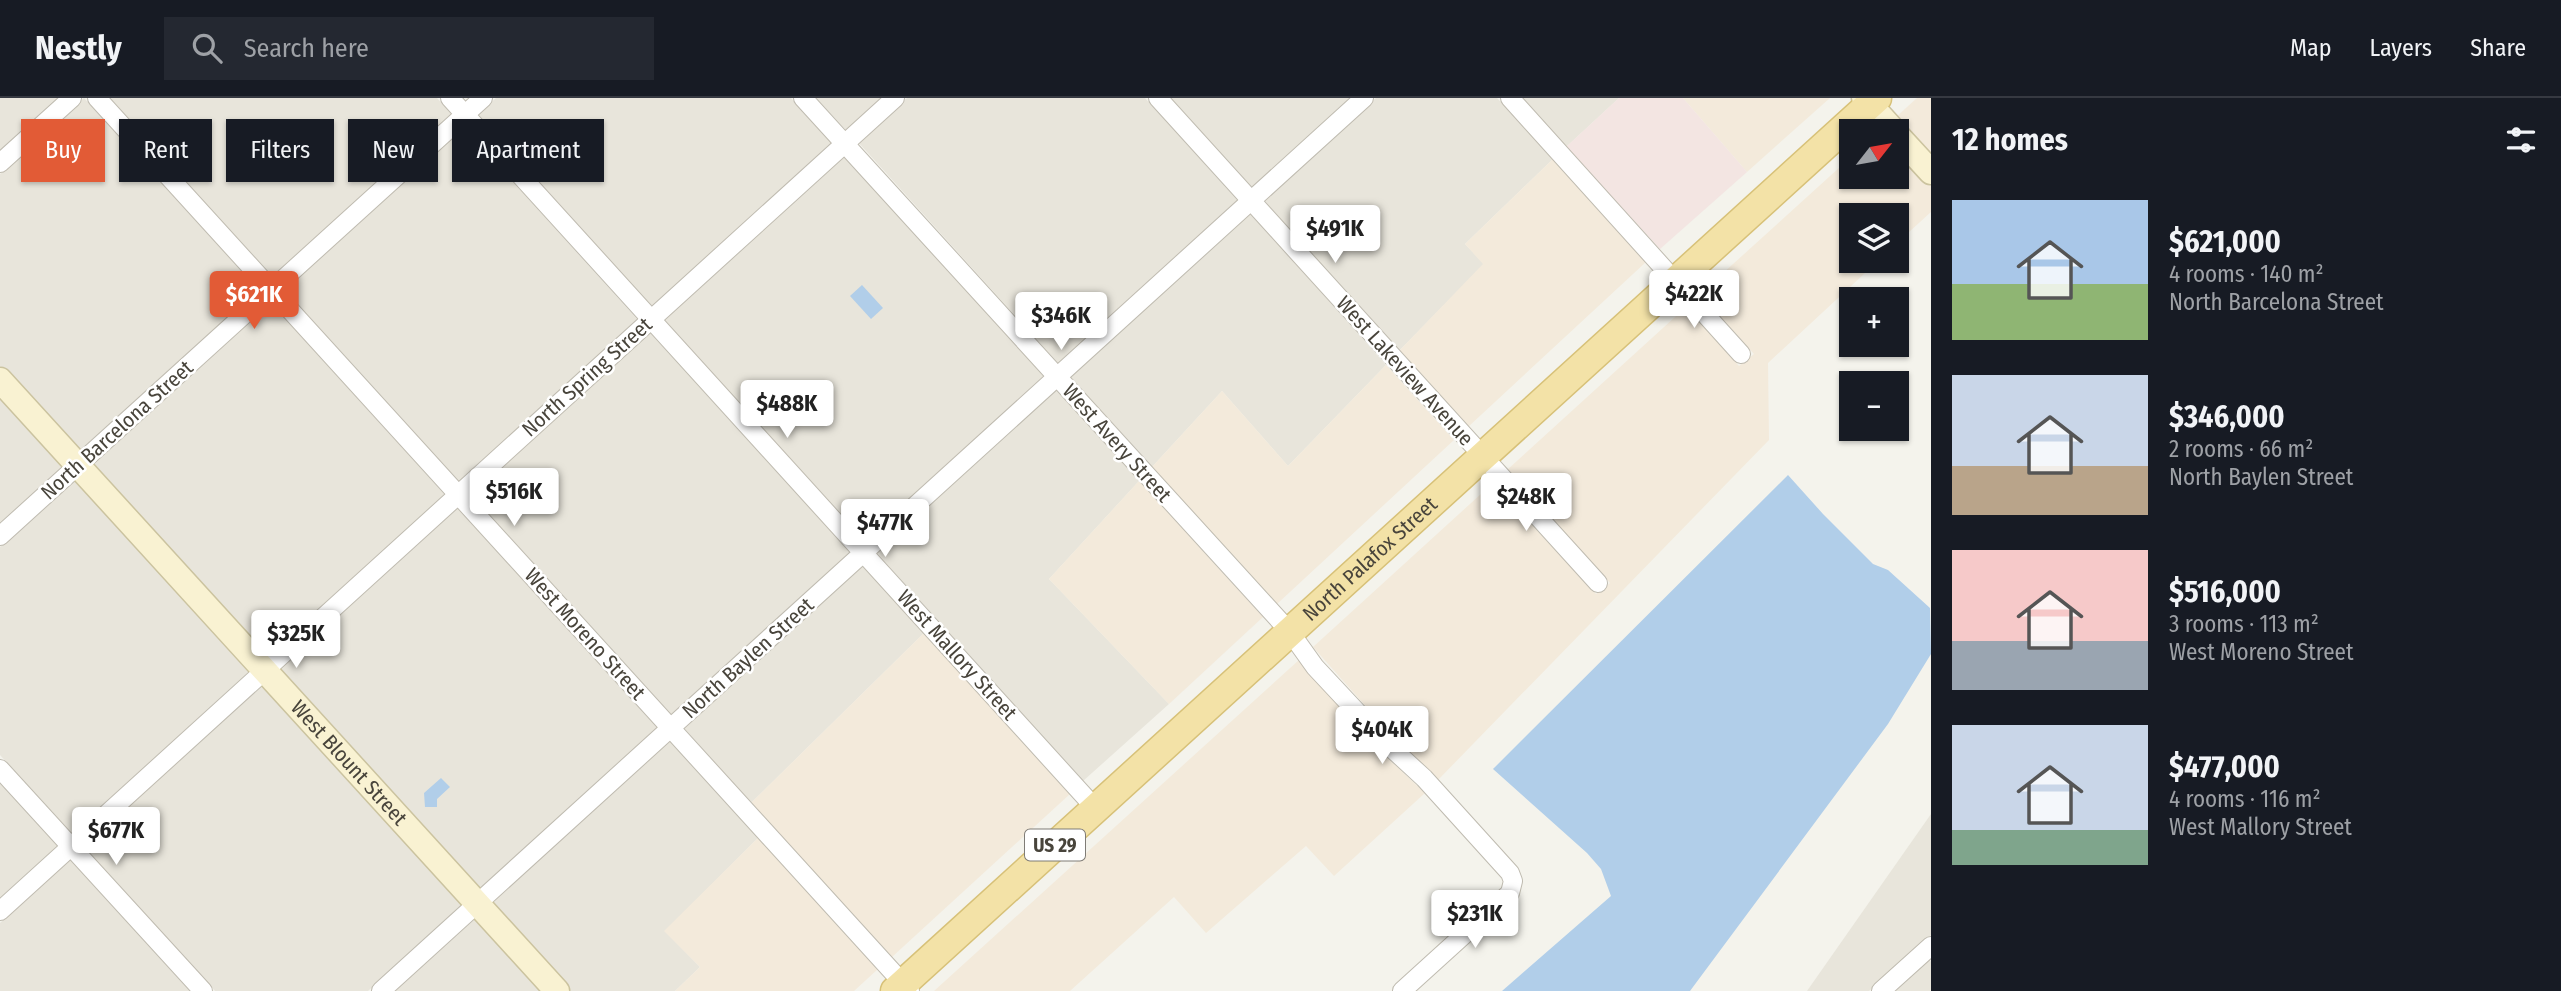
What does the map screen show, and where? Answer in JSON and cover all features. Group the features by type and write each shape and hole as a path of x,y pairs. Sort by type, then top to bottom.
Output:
{"main road":[{"name":"North Palafox Street","path":"903,989 1870,100"}],"street":[{"path":"0,163 72,98"},
{"name":"West Moreno Street","path":"97,98 671,728 903,989"},
{"name":"West Mallory Street","path":"450,98 1096,809"},
{"name":"North Barcelona Street","path":"0,536 483,98"},
{"name":"West Avery Street","path":"803,98 1290,632 1333,686 1387,744 1424,778 1510,873 1513,885 1510,893 1402,991"},
{"name":"North Spring Street","path":"0,911 895,98"},
{"name":"West Lakeview Avenue","path":"1158,98 1598,583"},
{"name":"North Baylen Street","path":"381,991 1363,98"},
{"path":"1510,98 1741,354"},
{"path":"1870,100 1885,119"},
{"path":"1909,147 1931,172"},
{"name":"West Blount Street","path":"0,380 557,991"},
{"path":"0,768 203,991"},
{"path":"1881,991 1931,947"}],"shaded area":[{"path":"0,98 59,98 36,119 21,119 21,133 0,152"},
{"path":"84,98 103,119 61,119"},
{"path":"109,98 437,98 452,115 438,128 438,119 348,119 348,182 378,182 273,277 186,182 212,182 212,119 128,119"},
{"path":"496,98 791,98 832,143 652,307 538,182 604,182 604,119 481,119 477,115"},
{"path":"816,98 882,98 846,130"},
{"path":"907,98 1145,98 1238,201 1059,364 858,142"},
{"path":"1171,98 1351,98 1252,188"},
{"path":"1376,98 1497,98 1553,159 1465,244 1484,264 1399,351 1264,200"},
{"path":"1522,98 1619,98 1566,147"},
{"path":"1619,98 1683,98 1747,172 1660,249 1566,147"},
{"path":"1683,98 1830,98 1747,172"},
{"path":"1917,98 1931,98 1931,158 1909,134 1909,119 1895,118"},
{"path":"105,121 119,136 119,182 161,182 259,290 79,453 0,366 0,174 21,155 21,182 105,182"},
{"path":"452,137 452,182 513,182 638,320 459,482 284,290 403,182 438,182 438,150"},
{"path":"844,155 1045,377 865,540 663,319"},
{"path":"1553,159 1646,262 1468,427 1399,351 1483,264 1465,244"},
{"path":"1909,161 1931,186 1931,212 1909,232 1909,203 1839,203 1839,273 1865,273 1850,287 1839,287 1839,297 1768,363 1769,440 1438,780 1394,738 1313,647 1493,483 1596,594 1610,583 1507,470 1686,307 1739,366 1754,354 1700,294 1839,168 1839,189 1909,189"},
{"path":"1250,213 1386,365 1288,466 1222,391 1152,467 1070,377"},
{"path":"270,302 445,495 266,658 91,465"},
{"path":"649,332 851,553 672,716 471,494"},
{"path":"1386,365 1454,440 1277,604 1152,467 1222,391 1288,466"},
{"path":"1056,389 1139,481 1049,579 1169,704 1083,781 877,553"},
{"path":"0,394 65,466 0,525"},
{"path":"77,478 252,670 73,834 0,755 0,547"},
{"path":"1139,481 1263,617 1169,704 1049,579"},
{"path":"457,507 658,728 479,891 277,670"},
{"path":"863,565 924,633 751,803 684,728"},
{"path":"924,633 1070,794 892,957 751,803"},
{"path":"1299,660 1379,750 1425,793 1334,876 1306,846 1206,933 1174,897 1070,991 934,991"},
{"path":"263,682 464,903 368,991 215,991 84,846"},
{"path":"670,741 758,838 665,931 700,967 675,991 570,991 490,903"},
{"path":"0,782 59,847 0,900"},
{"path":"1931,814 1931,935 1869,991 1807,991"},
{"path":"758,838 878,969 854,991 675,991 700,967 664,931"},
{"path":"70,859 190,991 0,991 0,923"},
{"path":"475,915 544,991 393,991"},
{"path":"1929,959 1931,991 1894,991"}],"water":[{"path":"862,285 883,308 871,319 850,296"},
{"path":"1788,475 1873,564 1888,570 1930,608 1931,654 1888,724 1690,991 1502,991 1611,896 1601,869 1587,853 1493,769"},
{"path":"441,778 450,787 437,799 437,807 425,807 424,793"}]}
